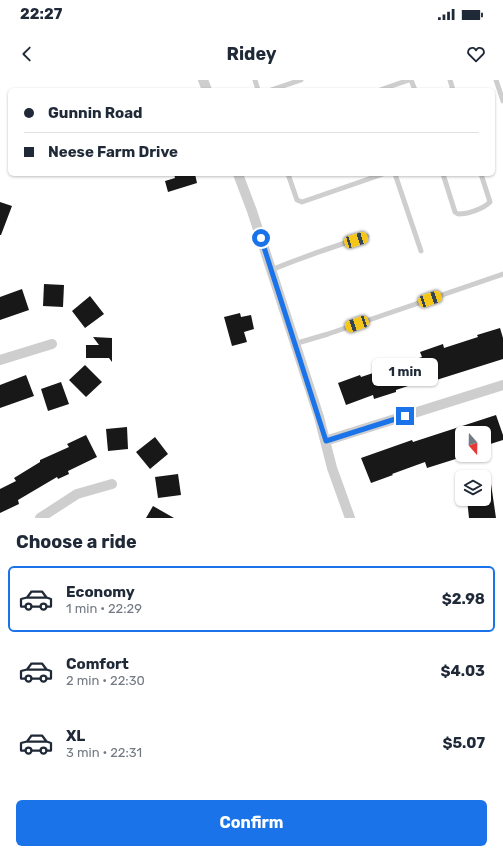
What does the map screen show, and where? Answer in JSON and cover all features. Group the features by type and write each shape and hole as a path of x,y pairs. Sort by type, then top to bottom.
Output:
{"street":[{"path":"239,176 252,210 294,344 319,417 332,468 350,518"},
{"path":"0,360 52,344"},
{"path":"326,441 503,385"},
{"path":"40,518 77,494 112,484"}],"lane":[{"path":"277,88 301,80"},
{"path":"386,88 410,80"},
{"path":"496,80 503,101"},
{"path":"289,176 297,200 302,202 376,176"},
{"path":"396,176 421,251"},
{"path":"444,176 455,212 458,214 463,214 486,206 490,202 482,176"},
{"path":"271,270 367,236"},
{"path":"294,344 328,334 503,274"}],"building":[{"path":"174,176 195,176 197,183 168,192 165,181 175,178"},
{"path":"0,202 12,206 1,235 0,235"},
{"path":"44,284 64,285 63,307 43,306"},
{"path":"22,289 29,310 0,320 0,297"},
{"path":"90,296 104,314 85,328 72,311"},
{"path":"240,313 241,317 251,315 254,329 244,332 247,342 232,346 224,317"},
{"path":"500,328 503,338 503,359 430,382 429,379 374,399 373,395 346,405 338,383 422,357 420,352 443,344 444,348"},
{"path":"93,337 112,338 112,362 109,358 86,358 86,345 99,345"},
{"path":"85,365 102,382 86,397 69,380"},
{"path":"26,375 34,396 0,408 0,385"},
{"path":"61,382 69,404 48,411 41,389"},
{"path":"496,415 503,435 503,440 491,444 491,426 462,426"},
{"path":"127,427 128,449 108,451 106,429"},
{"path":"455,428 455,459 427,468 425,462 371,483 361,458 412,440 413,442"},
{"path":"86,435 97,457 68,471 69,474 58,479 57,477 18,500 19,504 0,513 0,489 16,481 14,478 40,462 40,460 69,447 67,444"},
{"path":"155,437 168,454 150,469 136,452"},
{"path":"178,474 181,495 158,498 155,477"},
{"path":"491,484 496,518 469,518 468,506 491,506"},
{"path":"153,506 174,518 146,518"}],"route":[{"path":"261,238 326,441 405,416"}]}
